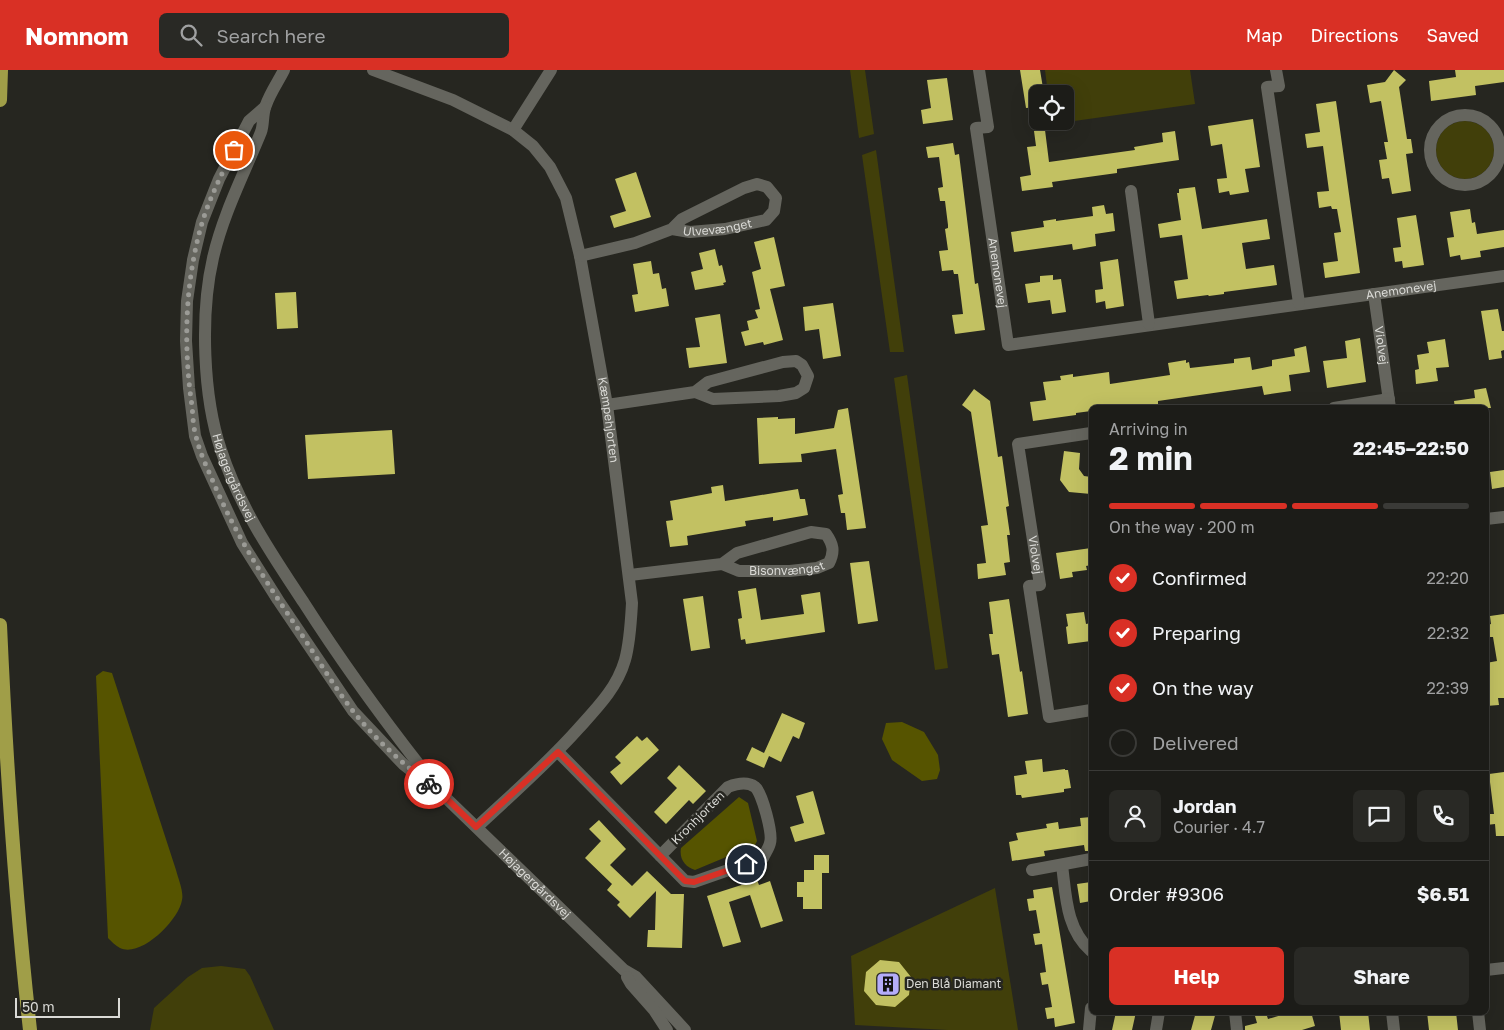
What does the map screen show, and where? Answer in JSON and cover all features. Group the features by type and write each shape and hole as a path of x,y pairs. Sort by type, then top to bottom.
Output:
{"highway":[{"path":"0,100 1,70"},
{"path":"0,625 6,746 21,943 30,1030"}],"street":[{"name":"Højagergårdsvej","path":"284,70 265,107 262,130 231,201 213,258 206,308 206,360 210,411 220,449 235,486 268,549 325,636 400,741 445,797"},
{"name":"Kæmpehjorten","path":"373,70 389,73 453,100 513,130 533,146 550,167 566,198 580,256 607,405 630,575 632,603 631,626 625,660 612,688 604,700 558,752 476,827"},
{"path":"513,130 551,70"},
{"name":"Anemonevej","path":"980,70 988,127 976,128 1008,345 1504,276"},
{"path":"1276,70 1279,86 1267,87 1299,304"},
{"name":"Højagergårdsvej","path":"265,107 249,121 219,180 202,222 193,260 187,301 186,341 195,436 218,494 242,543 353,711 403,764 445,797 624,970 636,977 685,1030"},
{"path":"1460,115 1471,115 1481,119 1494,130 1502,157 1492,173 1478,184 1466,186 1454,184 1443,178 1435,169 1431,158 1430,146 1433,134 1440,125 1460,115"},
{"name":"Ulvevænget","path":"580,256 634,243 672,229 682,219 757,184 767,187 776,198 774,211 766,220 724,229 690,232 672,229"},
{"path":"1131,191 1149,324"},
{"name":"Violvej","path":"1367,405 1389,403 1374,294"},
{"path":"607,405 695,392 708,382 783,362 796,361 802,365 808,376 804,388 796,393 779,396 713,399 695,392"},
{"name":"Violvej","path":"1089,433 1018,444 1040,585 1029,586 1048,716 1089,710"},
{"path":"1489,520 1504,517"},
{"name":"Bisonvænget","path":"630,575 722,564 738,553 811,532 826,534 832,542 833,554 829,563 817,568 790,571 739,571 722,564"},
{"name":"Kronhjorten","path":"558,752 660,856 685,881 694,882 763,858 770,843 770,835 761,796 754,787 740,783 728,787 660,856"},
{"path":"1032,870 1089,859"},
{"path":"1062,864 1069,917 1075,931 1089,949"},
{"path":"1489,970 1504,968"},
{"name":"Højagergårdsvej","path":"624,970 631,984 654,1010 667,1030"},
{"path":"1089,1030 1090,1015"},
{"path":"1156,1030 1158,1015"},
{"path":"1236,1015 1238,1030"},
{"path":"1392,1015 1394,1030"},
{"path":"1478,1015 1480,1030"}],"shaded area":[{"path":"850,70 865,70 874,134 859,138"},
{"path":"1045,70 1190,70 1195,104 1074,121 1074,85 1047,85"},
{"path":"1459,121 1471,121 1486,129 1494,144 1494,156 1486,171 1471,179 1459,179 1444,171 1436,156 1436,144 1444,129"},
{"path":"876,150 904,352 890,352 862,155"},
{"path":"907,375 948,668 935,670 894,378"},
{"path":"103,671 112,673 182,893 179,908 167,927 148,942 138,948 129,950 120,948 108,938 96,676"},
{"path":"902,722 924,732 938,755 940,770 937,779 922,781 892,760 882,739 886,723"},
{"path":"739,797 748,803 757,841 755,845 695,870 688,867 682,859 681,848"},
{"path":"995,888 1018,1030 948,1030 855,1025 851,956"},
{"path":"221,966 245,969 250,976 274,1030 150,1030 154,1008 188,977 202,968"}],"building":[{"path":"1020,70 1040,70 1042,85 1029,85 1029,108 1026,108"},
{"path":"1394,70 1406,80 1399,87 1407,139 1411,139 1413,153 1406,154 1411,191 1392,194 1389,178 1382,179 1379,160 1387,159 1384,142 1388,142 1381,101 1370,103 1367,85 1385,82"},
{"path":"1455,70 1504,70 1504,82 1475,86 1476,95 1431,101 1429,81 1456,77"},
{"path":"947,78 953,120 923,124 921,110 931,108 927,80"},
{"path":"1336,101 1360,273 1325,278 1323,263 1338,261 1334,233 1341,232 1337,209 1332,209 1331,206 1319,208 1317,192 1329,191 1323,146 1307,148 1305,134 1320,132 1316,104"},
{"path":"1253,119 1260,167 1245,169 1249,192 1230,195 1229,191 1219,193 1217,179 1227,178 1222,144 1211,146 1208,126"},
{"path":"1045,130 1049,162 1135,150 1134,147 1163,142 1162,133 1175,131 1179,160 1117,169 1117,173 1052,182 1053,187 1022,191 1020,177 1031,175 1027,147 1036,146 1034,131"},
{"path":"953,143 955,155 959,154 975,284 978,283 985,330 955,334 952,315 963,314 958,274 954,274 953,270 942,271 939,251 948,250 945,229 948,228 948,225 945,201 940,201 938,188 943,187 939,157 928,158 926,147"},
{"path":"636,172 651,217 614,228 610,216 626,211 615,179"},
{"path":"1195,187 1202,229 1267,219 1270,239 1242,243 1246,269 1274,265 1277,285 1224,292 1224,294 1177,299 1174,281 1188,279 1182,235 1160,238 1158,224 1181,220 1177,193 1179,193 1179,189"},
{"path":"1104,205 1106,214 1113,213 1115,231 1095,234 1096,246 1073,250 1072,244 1014,252 1011,232 1044,227 1043,221 1093,216 1092,207"},
{"path":"1470,209 1472,223 1475,222 1477,234 1504,230 1504,247 1480,251 1481,257 1461,260 1460,255 1450,257 1447,238 1454,237 1450,212"},
{"path":"1416,215 1424,265 1403,268 1402,261 1395,262 1393,248 1401,247 1397,218"},
{"path":"774,237 785,286 770,289 783,340 764,345 763,342 745,346 741,332 749,330 747,321 758,318 755,310 760,309 752,272 761,269 754,242"},
{"path":"715,249 719,266 722,265 726,282 723,283 724,285 695,290 691,272 703,269 699,253"},
{"path":"1118,259 1124,306 1106,309 1105,301 1096,303 1095,290 1103,289 1100,262"},
{"path":"651,261 653,274 659,273 662,289 666,288 669,306 635,312 632,295 638,294 633,264"},
{"path":"1053,275 1053,280 1061,279 1066,312 1052,314 1050,300 1028,303 1025,284 1040,282 1040,276"},
{"path":"296,292 298,328 277,329 275,293"},
{"path":"833,303 841,356 823,359 819,329 805,331 803,307"},
{"path":"1498,309 1502,331 1504,331 1504,350 1501,351 1502,358 1489,360 1481,311"},
{"path":"720,314 727,363 689,368 686,348 700,347 695,318"},
{"path":"1360,338 1366,382 1327,388 1323,361 1347,358 1345,341"},
{"path":"1445,339 1449,367 1436,368 1438,381 1416,384 1415,370 1419,369 1417,355 1429,353 1427,342"},
{"path":"1306,346 1310,372 1289,375 1291,391 1264,395 1262,386 1158,401 1158,405 1089,405 1089,411 1076,413 1076,415 1033,421 1030,402 1046,400 1043,382 1061,380 1060,376 1073,374 1073,377 1109,372 1110,384 1170,375 1168,363 1186,360 1186,363 1189,362 1190,368 1234,363 1234,359 1250,357 1252,370 1272,366 1272,360 1295,356 1294,349"},
{"path":"1486,388 1491,408 1489,408 1489,405 1455,405 1454,401 1475,398 1474,390"},
{"path":"974,389 990,401 998,457 1002,456 1009,506 1006,507 1010,535 1007,535 1010,562 1004,563 1006,575 978,579 977,564 986,563 981,526 988,525 971,412 962,405"},
{"path":"848,408 866,528 847,530 845,513 841,513 838,495 843,494 836,449 801,454 802,462 759,464 757,418 795,418 795,434 834,428 838,410"},
{"path":"392,430 395,474 308,479 305,435"},
{"path":"1064,451 1080,453 1079,469 1084,476 1089,477 1089,494 1069,492 1060,480"},
{"path":"1504,470 1504,487 1492,489 1490,472"},
{"path":"723,485 725,501 798,489 800,499 805,499 808,515 773,521 773,517 745,521 746,526 687,536 688,545 670,547 666,521 673,520 670,501 712,493 711,487"},
{"path":"1089,548 1089,565 1086,566 1087,570 1072,572 1073,577 1060,579 1056,553"},
{"path":"869,561 878,621 858,624 850,563"},
{"path":"756,588 761,620 804,614 801,595 820,592 825,632 746,644 745,639 741,640 738,619 742,618 738,591"},
{"path":"703,596 710,648 691,651 683,599"},
{"path":"1009,599 1028,714 1008,717 999,654 992,655 989,634 993,634 989,602"},
{"path":"1084,612 1086,624 1089,623 1089,641 1068,644 1066,614"},
{"path":"1504,614 1504,698 1498,698 1499,705 1489,706 1489,662 1497,661 1493,637 1489,637 1490,616"},
{"path":"782,713 805,723 799,739 793,736 781,762 769,756 764,768 746,760 752,747 764,753"},
{"path":"637,736 642,741 647,737 659,750 621,785 610,772 621,763 615,757"},
{"path":"1042,759 1043,772 1068,770 1071,788 1064,789 1064,792 1022,798 1021,795 1016,795 1014,776 1027,774 1025,761"},
{"path":"679,765 706,791 693,804 689,800 666,824 654,812 677,788 667,778"},
{"path":"1504,772 1504,836 1496,836 1495,824 1489,825 1489,814 1494,814 1489,774"},
{"path":"813,791 825,834 795,842 790,827 804,823 796,796"},
{"path":"1089,817 1089,851 1085,851 1084,845 1044,851 1045,856 1012,861 1009,842 1018,840 1016,833 1047,828 1046,824 1058,822 1059,829 1081,826 1080,818"},
{"path":"599,820 626,849 610,865 632,886 647,871 671,894 684,894 682,948 647,947 648,930 655,930 656,891 630,918 617,905 620,902 607,890 612,884 585,858 601,841 589,829"},
{"path":"814,855 829,855 829,873 822,873 822,909 803,909 803,897 797,897 797,882 804,882 804,870 814,870"},
{"path":"757,880 759,885 770,881 783,921 761,928 750,895 729,902 741,942 723,947 707,896"},
{"path":"1089,882 1089,901 1080,903 1077,884"},
{"path":"1052,887 1075,1023 1055,1027 1054,1018 1047,1019 1045,1008 1052,1007 1048,984 1042,985 1040,973 1046,972 1042,944 1035,945 1033,934 1040,933 1036,910 1029,911 1027,899 1034,898 1033,890"},
{"name":"Den Blå Diamant","path":"880,960 899,962 911,977 909,995 895,1007 876,1005 864,991 866,972"},
{"path":"1115,1015 1135,1015 1132,1030 1112,1030"},
{"path":"1195,1015 1215,1015 1211,1030 1191,1030"},
{"path":"1267,1015 1268,1019 1282,1015 1312,1015 1315,1026 1302,1030 1245,1030 1245,1026 1257,1023 1255,1016"},
{"path":"1339,1015 1368,1015 1370,1030 1341,1030"},
{"path":"1427,1015 1456,1015 1458,1030 1429,1030"}],"way so far":[{"path":"234,150 219,180 202,222 193,260 187,301 186,341 195,436 218,494 242,543 278,600 353,711 403,764 429,784"}],"place":[{"name":"Den Blå Diamant","path":"888,984"}],"route":[{"path":"429,784 476,827 558,752 685,881 694,882 746,864"}]}
